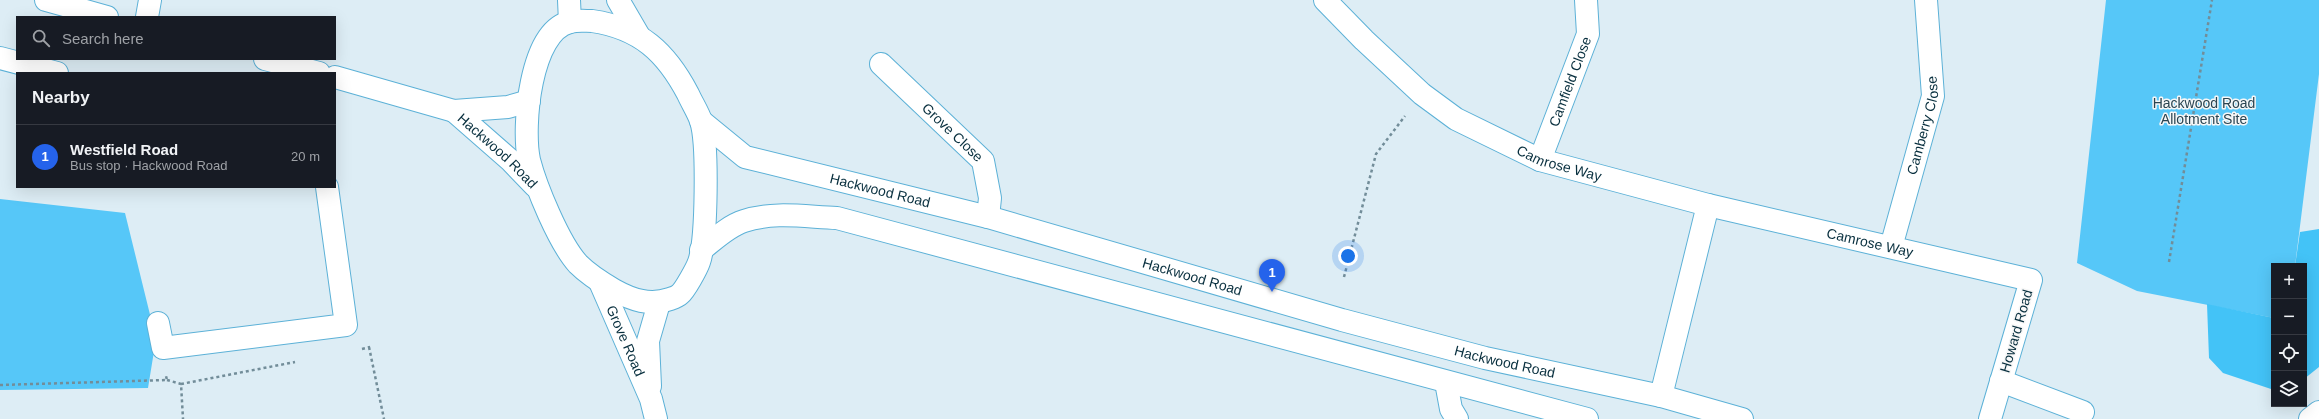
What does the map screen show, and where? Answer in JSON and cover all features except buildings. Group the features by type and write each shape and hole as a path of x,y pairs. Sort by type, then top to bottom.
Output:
{"main road":[{"path":"46,0 103,16"},
{"path":"147,16 150,0"},
{"path":"569,0 570,22"},
{"path":"618,0 639,36"},
{"name":"Camrose Way","path":"1325,0 1364,40 1422,94 1456,120 1540,160 1708,205 2030,280"},
{"name":"Camfield Close","path":"1540,160 1588,34 1586,0"},
{"name":"Camberry Close","path":"1891,247 1933,96 1926,0"},
{"path":"592,21 612,24 639,36 665,58 680,80 702,121 706,168 699,262 680,295 659,303 631,300 600,282 578,263 554,225 529,159 527,133 529,101 539,55 560,27 570,22 592,21"},
{"path":"0,58 53,72"},
{"path":"269,60 315,72"},
{"name":"Grove Close","path":"881,64 983,161 990,198 988,217"},
{"name":"Hackwood Road","path":"336,77 454,111 508,107 529,101"},
{"name":"Hackwood Road","path":"454,111 510,160 540,191"},
{"name":"Hackwood Road","path":"702,121 745,157 988,217 1342,320 1491,360 1660,396 1742,419"},
{"path":"158,323 163,348 346,325 327,188"},
{"path":"1660,396 1708,205"},
{"path":"701,250 724,232 743,221 772,215 837,218 1587,419"},
{"name":"Howard Road","path":"1990,419 2030,280"},
{"name":"Grove Road","path":"600,282 653,409"},
{"name":"Grove Road","path":"653,409 648,341 659,303"},
{"name":"Howard Road","path":"2002,381 2083,412"},
{"path":"1446,382 1451,409 1457,419"},
{"path":"2310,419 2319,412"}],"path":[{"path":"2169,262 2212,0"},
{"path":"1344,277 1376,154 1422,94"},
{"path":"346,325 370,347 384,419"},
{"path":"355,350 370,347"},
{"path":"163,348 167,380"},
{"path":"0,385 167,380 181,384 302,360"},
{"path":"181,384 183,419"}],"green space":[{"name":"Hackwood Road Allotment Site","path":"2106,0 2319,0 2319,74 2295,263 2271,263 2271,317 2137,291 2077,263"},
{"path":"0,199 125,213 156,339 148,388 0,390"}],"shaded area":[{"path":"2319,229 2319,367 2307,377 2307,263 2295,263 2300,232"},
{"path":"2207,304 2271,317 2271,389 2223,373 2209,358"}],"place":[{"name":"Westfield Road","path":"1272,292"}]}
